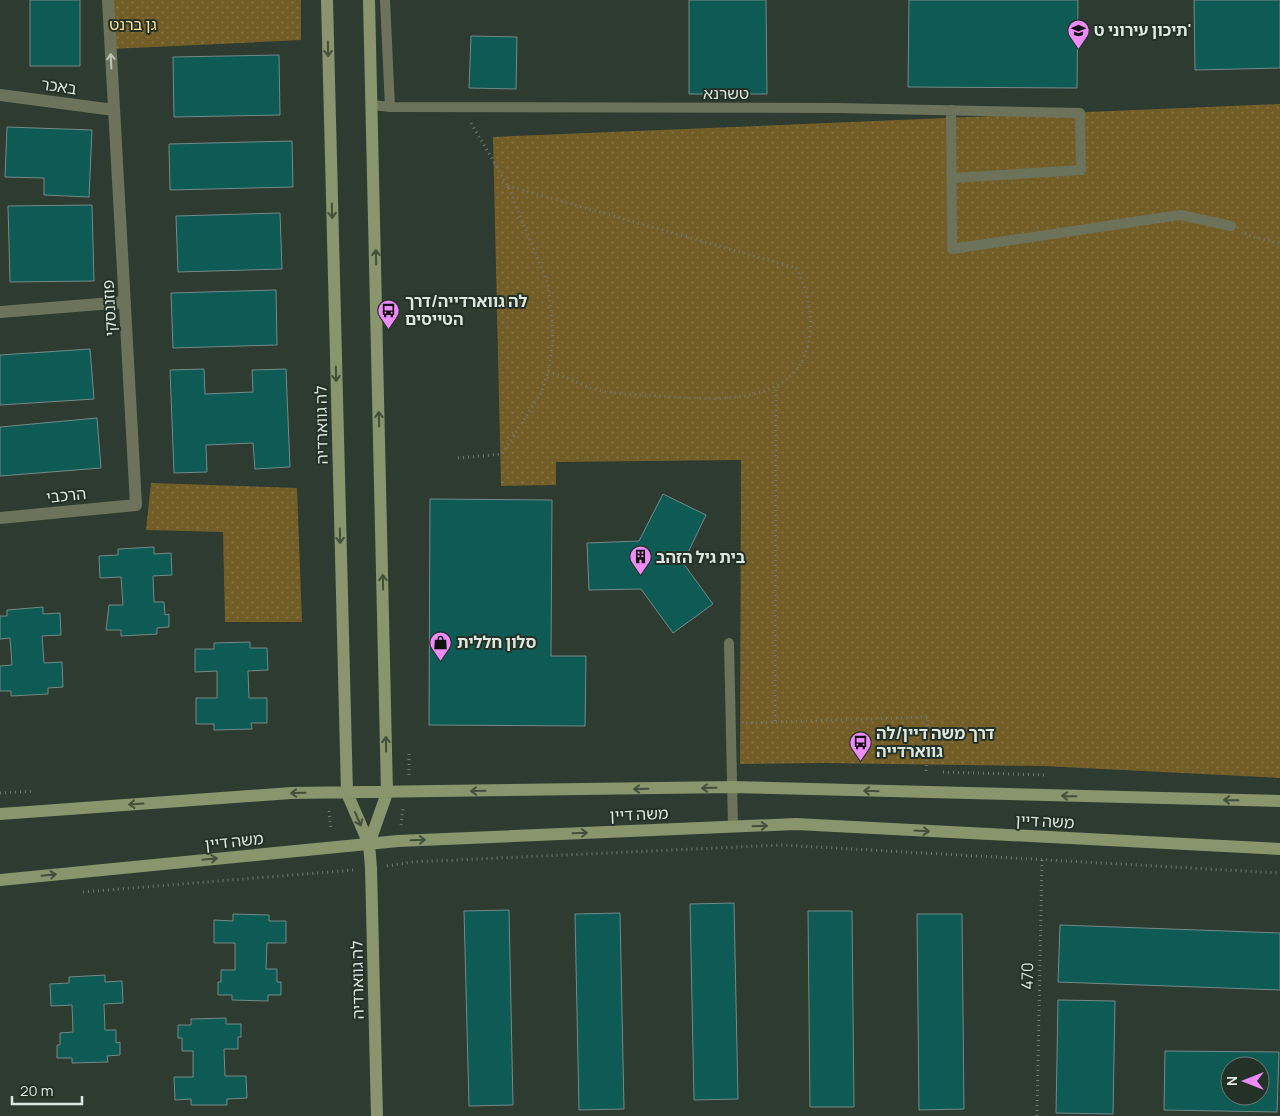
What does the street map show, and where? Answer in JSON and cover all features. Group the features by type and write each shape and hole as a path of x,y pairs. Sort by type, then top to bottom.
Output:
{"street":[{"name":"פוזננסקי","path":"108,0 136,505"},
{"name":"לה גווארדיה","path":"327,0 347,793 369,844"},
{"name":"לה גווארדיה","path":"369,0 373,104 387,793 369,844 376,1116"},
{"name":"באכר","path":"0,95 114,110"},
{"path":"0,312 125,302"},
{"name":"הרכבי","path":"0,518 136,505"},
{"name":"משה דיין","path":"0,814 291,793 732,787 1280,801"},
{"name":"משה דיין","path":"0,880 398,841 796,824 1280,849"}],"lane":[{"path":"385,0 390,108"},
{"name":"טשרנא","path":"373,104 390,108 951,110 1080,113 1081,170 952,178"},
{"path":"951,110 952,249 1180,215 1231,226"},
{"path":"729,644 733,827"}],"path":[{"path":"458,458 502,454 541,393 548,372 553,341 548,284 508,186 462,108"},
{"path":"508,186 796,268 805,285 808,299 810,338 805,356 793,374 776,388 749,395 715,399 625,394 601,391 548,372"},
{"path":"1231,226 1252,237 1280,243"},
{"path":"776,388 776,721"},
{"path":"731,724 928,717 926,772"},
{"path":"394,865 406,792 409,752"},
{"path":"328,792 333,872"},
{"name":"470","path":"1037,1116 1042,837"},
{"path":"412,862 780,845 1280,873"},
{"path":"78,892 320,874"}],"green space":[{"name":"גן ברנט","path":"108,0 301,0 301,40 111,49"},
{"path":"1280,104 1280,778 1043,766 823,763 740,764 741,460 556,462 556,485 501,486 493,137"},
{"path":"151,483 297,488 302,622 225,622 223,532 146,530"}],"building":[{"path":"30,0 80,0 80,66 30,66"},
{"path":"689,0 766,0 767,94 689,94"},
{"path":"909,0 1078,0 1077,88 908,87"},
{"path":"1194,0 1280,0 1280,68 1195,70"},
{"path":"471,36 517,37 516,89 469,88"},
{"path":"279,55 280,115 174,117 173,57"},
{"path":"7,127 92,130 89,197 44,195 44,178 5,177"},
{"path":"292,141 293,187 170,190 169,144"},
{"path":"92,205 94,281 10,282 8,206"},
{"path":"280,213 282,269 178,272 176,216"},
{"path":"276,290 277,345 173,348 171,293"},
{"path":"90,349 94,399 0,405 0,355"},
{"path":"204,369 205,394 253,392 252,370 286,369 290,467 255,469 253,443 206,445 207,472 174,473 170,370"},
{"path":"97,418 101,468 0,476 0,427"},
{"name":"בית גיל הזהב","path":"663,494 706,515 683,563 713,604 673,633 641,589 589,590 587,543 639,541"},
{"path":"430,499 552,500 551,656 586,656 585,726 429,725"},
{"path":"154,547 154,554 171,553 172,575 153,576 154,602 164,602 165,615 169,614 169,627 157,628 157,634 121,636 121,630 106,630 109,605 123,605 121,577 100,578 99,556 118,555 118,549"},
{"path":"43,607 43,614 60,613 61,635 42,636 44,663 62,662 63,687 48,688 48,694 11,696 11,691 0,691 0,666 12,665 10,638 0,639 0,616 7,616 7,610"},
{"path":"250,642 250,648 267,648 268,670 248,671 249,698 267,698 267,723 251,723 252,729 214,730 214,724 196,724 196,698 217,698 217,671 195,672 195,649 214,649 214,643"},
{"path":"734,903 738,1099 694,1100 690,904"},
{"path":"509,910 513,1105 469,1106 464,911"},
{"path":"808,911 852,911 854,1107 810,1107"},
{"path":"620,913 624,1109 579,1110 575,914"},
{"path":"233,914 269,915 269,921 286,921 286,943 267,943 266,969 277,969 277,982 281,982 281,995 268,995 268,1001 232,1000 232,995 218,995 218,982 221,982 221,970 235,970 235,943 214,943 214,920 233,921"},
{"path":"917,914 962,914 964,1109 919,1110"},
{"path":"1060,925 1280,933 1280,990 1058,982"},
{"path":"105,975 105,982 122,981 123,1003 104,1004 105,1030 116,1030 116,1043 120,1042 120,1055 107,1056 108,1062 72,1063 72,1058 57,1058 57,1045 60,1045 60,1033 73,1032 72,1005 51,1006 50,984 69,983 69,977"},
{"path":"1058,1000 1115,1001 1113,1114 1056,1113"},
{"path":"226,1018 226,1024 241,1024 241,1037 238,1037 238,1049 224,1049 225,1076 246,1076 247,1098 227,1099 227,1105 191,1105 191,1099 175,1100 174,1077 193,1077 193,1051 182,1051 182,1038 178,1038 178,1025 191,1025 191,1019"},
{"path":"1165,1051 1279,1052 1277,1112 1164,1110"}],"place":[{"name":"תיכון עירוני ט'","path":"1078,49"},
{"name":"לה גווארדייה/דרך הטייסים","path":"389,329"},
{"name":"בית גיל הזהב","path":"640,576"},
{"name":"סלון חללית","path":"441,661"},
{"name":"דרך משה דיין/לה גווארדייה","path":"860,761"}]}
